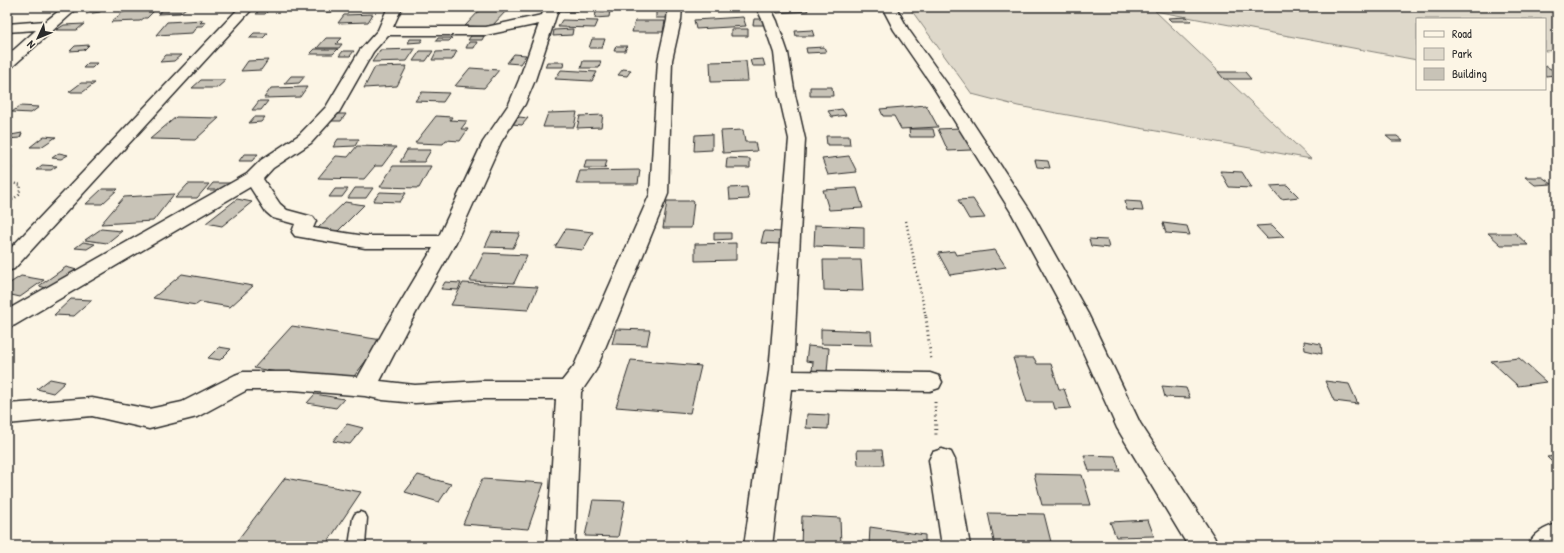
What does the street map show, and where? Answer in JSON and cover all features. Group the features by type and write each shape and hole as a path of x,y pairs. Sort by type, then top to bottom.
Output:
{"street":[{"path":"7,64 57,16 72,7"},
{"path":"7,264 248,7"},
{"path":"7,320 253,178 267,164 305,139 333,109 367,50 384,31 395,7"},
{"path":"561,546 569,390 584,370 659,194 665,60 674,20 675,7"},
{"path":"758,546 780,380 787,272 794,206 797,139 787,95 781,53 770,21 763,7"},
{"path":"889,7 901,30 940,85 1021,212 1077,314 1130,428 1204,546"},
{"path":"384,31 486,31 549,12"},
{"path":"365,387 398,325 446,242 492,142 517,104 527,80 549,12"},
{"path":"7,28 57,16"},
{"path":"253,178 273,208 280,214 306,221 302,232 365,242 446,242"},
{"path":"780,380 930,382"},
{"path":"7,414 92,407 149,419 188,410 243,381 293,381 365,387 383,391 416,394 481,390 569,390"},
{"path":"942,460 956,546"},
{"path":"1542,546 1557,536"}],"lane":[{"path":"357,546 360,518"}],"path":[{"path":"7,167 10,168 7,177"},
{"path":"7,182 21,185 19,195 7,203"},
{"path":"906,221 925,309 931,350 930,382 936,410 935,434 942,460"}],"green space":[{"path":"909,7 1557,7 1557,50 1546,51 1546,18 1416,18 1416,60 1155,11 1311,159 1018,106 972,94"}],"building":[{"path":"155,7 151,11 154,11 147,18 140,21 111,22 123,12 132,8"},
{"path":"166,7 187,7 180,13 158,14"},
{"path":"327,7 347,7 345,11 324,12"},
{"path":"558,7 578,7 576,12 556,12"},
{"path":"656,7 669,7 669,18 656,18"},
{"path":"774,7 806,7 808,11 777,13"},
{"path":"262,8 271,8 265,14 256,14"},
{"path":"102,9 100,12 86,14 88,11"},
{"path":"481,9 507,10 491,27 465,26"},
{"path":"610,11 609,17 595,18 596,12"},
{"path":"373,14 368,22 338,23 344,15"},
{"path":"743,17 746,26 696,29 694,20"},
{"path":"1187,17 1191,21 1171,21 1168,18"},
{"path":"754,19 765,19 765,25 753,25"},
{"path":"203,20 200,23 206,22 203,26 197,26 192,33 156,35 167,22"},
{"path":"562,20 598,21 595,28 558,27"},
{"path":"635,21 665,21 663,32 632,32"},
{"path":"84,24 77,30 56,30 64,25"},
{"path":"573,29 572,35 553,36 554,30"},
{"path":"731,29 748,29 748,36 731,36"},
{"path":"812,30 814,36 796,36 795,31"},
{"path":"254,33 268,33 263,38 249,38"},
{"path":"471,36 484,36 482,40 468,40"},
{"path":"326,38 342,38 336,44 342,44 339,48 317,48"},
{"path":"438,38 452,38 449,41 436,41"},
{"path":"410,39 423,39 421,42 408,43"},
{"path":"592,39 605,39 602,48 589,48"},
{"path":"469,42 477,42 474,48 466,48"},
{"path":"89,45 84,50 70,51 75,46"},
{"path":"616,46 627,46 625,51 614,51"},
{"path":"824,47 826,52 807,53 806,48"},
{"path":"315,49 338,49 333,54 310,54"},
{"path":"415,49 407,61 372,62 380,50"},
{"path":"343,51 354,51 350,56 339,56"},
{"path":"420,51 433,51 426,61 413,61"},
{"path":"457,51 452,60 432,60 436,52"},
{"path":"514,54 526,55 520,64 507,63"},
{"path":"166,55 181,55 174,61 160,62"},
{"path":"763,59 765,66 752,66 750,60"},
{"path":"268,60 261,70 241,71 248,61"},
{"path":"583,61 601,61 599,68 581,68"},
{"path":"746,61 748,81 711,82 710,62"},
{"path":"547,62 564,62 563,67 545,67"},
{"path":"88,63 97,63 92,68 83,68"},
{"path":"407,66 397,86 364,88 375,67"},
{"path":"1546,66 1557,72 1557,75 1546,76"},
{"path":"470,68 499,70 484,88 455,86"},
{"path":"623,69 631,70 627,76 618,75"},
{"path":"561,70 597,72 592,81 555,79"},
{"path":"1218,72 1245,72 1251,79 1224,79"},
{"path":"291,76 305,76 299,83 284,84"},
{"path":"201,80 226,80 217,88 192,88"},
{"path":"81,83 95,83 83,92 69,92"},
{"path":"307,87 300,97 264,98 271,88"},
{"path":"810,87 832,87 833,96 810,96"},
{"path":"422,92 449,93 443,102 415,101"},
{"path":"259,101 268,101 261,110 252,110"},
{"path":"926,105 938,127 901,129 894,116 883,116 880,109"},
{"path":"20,106 39,107 31,113 12,112"},
{"path":"842,109 846,115 832,117 828,111"},
{"path":"577,112 574,127 543,127 548,113"},
{"path":"337,114 346,114 341,121 332,121"},
{"path":"603,115 601,127 577,128 580,116"},
{"path":"436,116 452,117 450,120 467,121 461,129 468,129 460,141 446,140 443,144 415,143"},
{"path":"176,117 219,118 195,140 150,139"},
{"path":"254,117 265,117 261,122 249,123"},
{"path":"519,117 528,118 522,125 512,124"},
{"path":"960,128 971,150 948,151 938,129"},
{"path":"909,129 933,129 935,137 910,137"},
{"path":"743,130 745,142 755,142 757,151 723,153 721,131"},
{"path":"22,133 20,138 7,139 11,135"},
{"path":"712,134 712,150 694,151 695,135"},
{"path":"44,136 56,137 41,147 30,147"},
{"path":"826,136 849,136 850,145 827,145"},
{"path":"1386,136 1397,136 1403,141 1392,141"},
{"path":"338,139 359,139 355,146 333,147"},
{"path":"357,146 396,147 382,166 375,166 364,179 318,178 336,156 348,157"},
{"path":"407,150 431,150 424,162 400,162"},
{"path":"59,153 68,155 61,159 52,158"},
{"path":"244,154 258,154 252,161 239,161"},
{"path":"849,156 857,172 828,175 822,159"},
{"path":"727,158 750,159 750,168 726,168"},
{"path":"586,160 607,160 605,168 584,168"},
{"path":"1035,160 1048,161 1050,168 1037,167"},
{"path":"42,165 57,166 51,170 36,170"},
{"path":"393,166 431,166 419,188 380,187"},
{"path":"640,170 638,184 576,184 580,171"},
{"path":"1220,171 1242,172 1252,188 1229,187"},
{"path":"1525,177 1542,177 1552,184 1535,185"},
{"path":"213,183 230,183 224,190 207,190"},
{"path":"188,184 209,184 197,198 175,198"},
{"path":"1287,185 1299,197 1281,199 1270,186"},
{"path":"747,187 749,199 730,200 729,188"},
{"path":"355,188 373,188 366,198 348,198"},
{"path":"857,188 863,208 829,210 823,190"},
{"path":"102,189 118,189 102,204 86,204"},
{"path":"335,189 348,189 342,197 329,197"},
{"path":"380,192 406,193 400,202 373,201"},
{"path":"174,194 153,221 101,224 124,197"},
{"path":"237,199 252,202 222,226 206,223"},
{"path":"973,199 985,218 969,219 958,200"},
{"path":"667,201 694,201 691,228 663,228"},
{"path":"1125,201 1141,202 1143,211 1127,210"},
{"path":"345,202 364,205 338,231 317,229"},
{"path":"1163,223 1187,226 1190,235 1166,233"},
{"path":"815,225 864,227 864,248 814,246"},
{"path":"1272,225 1284,237 1267,238 1256,226"},
{"path":"101,229 122,231 107,243 85,240"},
{"path":"566,229 593,232 583,250 555,247"},
{"path":"764,231 782,232 780,244 761,243"},
{"path":"492,232 520,233 513,248 485,247"},
{"path":"714,233 731,233 731,239 714,240"},
{"path":"1488,233 1515,233 1528,245 1501,245"},
{"path":"1089,239 1107,240 1109,248 1091,246"},
{"path":"83,242 95,244 87,249 75,248"},
{"path":"736,243 736,260 695,261 695,244"},
{"path":"995,250 1006,267 950,275 938,253 954,251 956,255"},
{"path":"484,253 527,255 514,283 470,281"},
{"path":"823,260 861,260 863,291 824,290"},
{"path":"66,267 77,270 50,289 39,286"},
{"path":"182,274 253,286 230,307 200,302 196,305 153,298"},
{"path":"21,276 44,280 20,297 7,294 7,285"},
{"path":"445,282 461,283 458,290 441,289"},
{"path":"463,283 538,287 528,310 451,305"},
{"path":"71,299 92,300 74,316 54,315"},
{"path":"292,326 382,340 348,384 254,368"},
{"path":"616,329 650,330 647,345 612,344"},
{"path":"821,329 871,331 872,345 821,344"},
{"path":"1304,341 1321,344 1322,354 1305,350"},
{"path":"808,346 829,348 827,372 812,371 813,362 806,361"},
{"path":"219,347 231,349 220,360 208,358"},
{"path":"1013,358 1034,358 1037,364 1051,364 1059,389 1064,389 1071,408 1055,409 1053,402 1027,402"},
{"path":"1519,358 1546,382 1518,386 1491,361"},
{"path":"631,360 701,366 690,413 616,407"},
{"path":"50,379 65,382 53,393 37,389"},
{"path":"1325,381 1349,384 1358,404 1334,401"},
{"path":"1162,386 1186,388 1190,398 1165,397"},
{"path":"315,394 344,399 336,408 307,403"},
{"path":"807,414 829,415 828,429 806,428"},
{"path":"347,424 363,428 350,444 333,441"},
{"path":"857,450 882,450 884,465 858,465"},
{"path":"1084,455 1115,456 1120,471 1089,471"},
{"path":"1557,456 1557,467 1547,457"},
{"path":"1034,474 1082,475 1091,505 1042,505"},
{"path":"418,475 451,484 439,502 405,492"},
{"path":"285,478 361,492 325,546 233,546"},
{"path":"482,479 544,483 528,529 463,524"},
{"path":"593,500 625,501 618,537 585,536"},
{"path":"988,513 1044,514 1052,546 995,546"},
{"path":"802,516 840,518 841,546 801,546"},
{"path":"1148,520 1154,536 1116,537 1110,522"},
{"path":"870,527 925,535 925,546 869,546"},
{"path":"1114,541 1158,545 1158,546 1115,546"}]}
